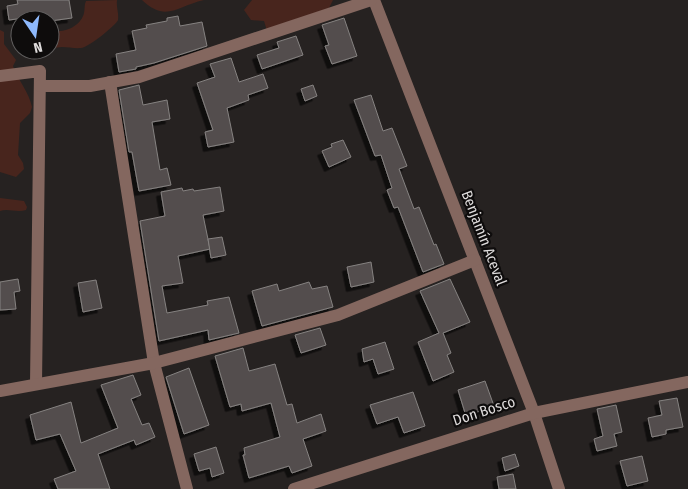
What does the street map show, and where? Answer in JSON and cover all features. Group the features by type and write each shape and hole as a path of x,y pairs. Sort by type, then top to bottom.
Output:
{"street":[{"path":"40,86 90,86 138,77 372,0"},
{"name":"Benjamín Aceval","path":"372,0 476,260 534,413 559,489"},
{"path":"0,76 40,71 36,384"},
{"path":"110,82 154,363 188,489"},
{"path":"0,391 154,363 338,315 476,260"},
{"name":"Don Bosco","path":"294,489 534,413 688,382"}],"shaded area":[{"path":"117,0 118,20 85,47 60,47 60,31 75,26 79,22 84,13 86,1"},
{"path":"142,0 204,0 165,12 150,7"},
{"path":"252,0 333,0 329,8 268,34 264,21 251,20 244,10"},
{"path":"0,30 4,32 4,44 10,52 10,60 16,60 13,66 32,107 30,113 20,123 18,155 24,169 16,177 0,172"},
{"path":"0,198 24,201 27,207 26,210 0,211"}],"building":[{"path":"17,0 69,0 72,18 60,20 60,10 10,10 9,20 7,6 18,4"},
{"path":"178,16 180,26 202,22 207,46 136,67 136,69 119,72 116,54 136,50 132,31 147,28 146,25 167,21 167,18"},
{"path":"344,18 357,56 332,64 325,46 329,45 322,25"},
{"path":"296,36 303,55 262,69 257,55 279,48 277,42"},
{"path":"231,58 239,82 263,74 268,88 248,95 249,100 227,108 234,142 208,147 205,132 213,130 197,83 215,77 210,64"},
{"path":"139,85 143,105 167,100 170,119 152,122 160,170 167,168 171,185 139,191 132,152 129,152 119,90"},
{"path":"313,85 317,96 305,101 301,89"},
{"path":"371,95 383,131 392,128 407,166 399,169 414,209 419,207 434,245 436,244 444,264 423,272 398,207 394,208 387,190 392,188 381,155 375,156 354,100"},
{"path":"343,140 351,157 329,167 322,151 332,147 331,144"},
{"path":"220,187 224,211 203,215 210,249 178,256 183,283 162,286 167,313 208,305 207,301 229,297 239,333 209,340 208,330 159,341 140,221 165,216 161,192 182,188 183,191 193,189 194,191"},
{"path":"222,237 226,255 211,258 208,239"},
{"path":"371,262 374,282 351,287 347,267"},
{"path":"18,279 20,291 14,292 16,309 0,310 0,282"},
{"path":"450,279 470,322 443,333 451,353 447,355 454,372 433,381 418,342 439,333 420,291"},
{"path":"96,280 102,308 83,312 78,283"},
{"path":"309,282 312,289 327,286 333,307 262,326 252,291 277,284 279,291"},
{"path":"320,328 326,345 301,353 295,335"},
{"path":"385,342 394,369 378,374 373,359 364,362 362,349"},
{"path":"243,348 249,371 275,364 287,405 292,404 297,423 321,414 326,431 303,439 312,466 292,473 289,466 249,478 243,455 245,455 244,448 280,437 271,403 242,411 241,404 230,407 215,356"},
{"path":"189,368 209,425 184,434 166,377"},
{"path":"133,375 141,395 131,399 142,425 149,423 155,437 136,445 134,440 98,454 110,489 58,489 54,479 76,471 60,434 36,440 30,415 71,402 81,443 118,428 101,385"},
{"path":"485,381 494,406 466,416 458,390"},
{"path":"413,392 425,426 404,433 398,417 377,424 370,405"},
{"path":"677,398 683,427 666,430 666,434 652,437 648,418 662,415 659,401"},
{"path":"616,405 622,432 614,434 617,446 597,451 594,439 603,436 597,409"},
{"path":"216,447 224,473 212,477 210,468 199,471 194,454"},
{"path":"515,454 519,466 505,471 502,458"},
{"path":"642,456 648,481 627,486 620,461"},
{"path":"513,474 516,489 499,489 497,477"}]}
